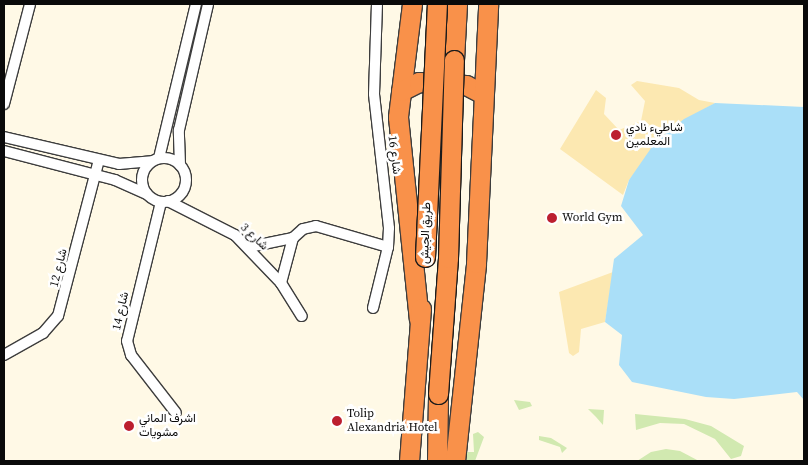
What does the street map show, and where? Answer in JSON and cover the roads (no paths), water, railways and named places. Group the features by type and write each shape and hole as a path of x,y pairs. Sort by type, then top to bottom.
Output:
{"highway":[{"path":"412,4 401,91 399,126 420,319"},
{"name":"طريق الجيش","path":"409,461 426,257 429,118 436,4"},
{"name":"طريق الجيش","path":"437,461 438,394 448,258 457,4"},
{"path":"455,461 476,263 488,4"},
{"path":"401,91 419,82 466,84 483,94"}],"street":[{"path":"4,104 30,4"},
{"path":"147,194 142,181 143,173 156,160 196,4"},
{"path":"4,151 95,174 164,201 175,198 185,186 184,171 180,165 177,141 208,4"},
{"name":"شارع 16","path":"372,308 388,247 388,204 374,94 377,4"},
{"path":"4,137 119,164 167,158 180,165"},
{"name":"شارع 12","path":"4,355 43,333 58,316 99,160"},
{"name":"شارع 3","path":"164,201 190,215 225,229 249,247 281,283 302,316"},
{"name":"شارع 14","path":"164,201 127,341 131,355 176,413"},
{"path":"281,283 294,238 303,229 316,226 388,247"},
{"path":"249,247 294,238"}],"water":[{"path":"715,103 804,107 804,400 797,392 734,399 706,397 632,382 619,365 622,335 605,322 614,259 643,235 621,206 629,180 656,141 684,119"}],"place":[{"name":"شاطيء نادي المعلمين","path":"616,135"},
{"name":"World Gym","path":"552,218"},
{"name":"Tolip Alexandria Hotel","path":"337,421"},
{"name":"اشرف الماني مشويات","path":"129,426"}]}
